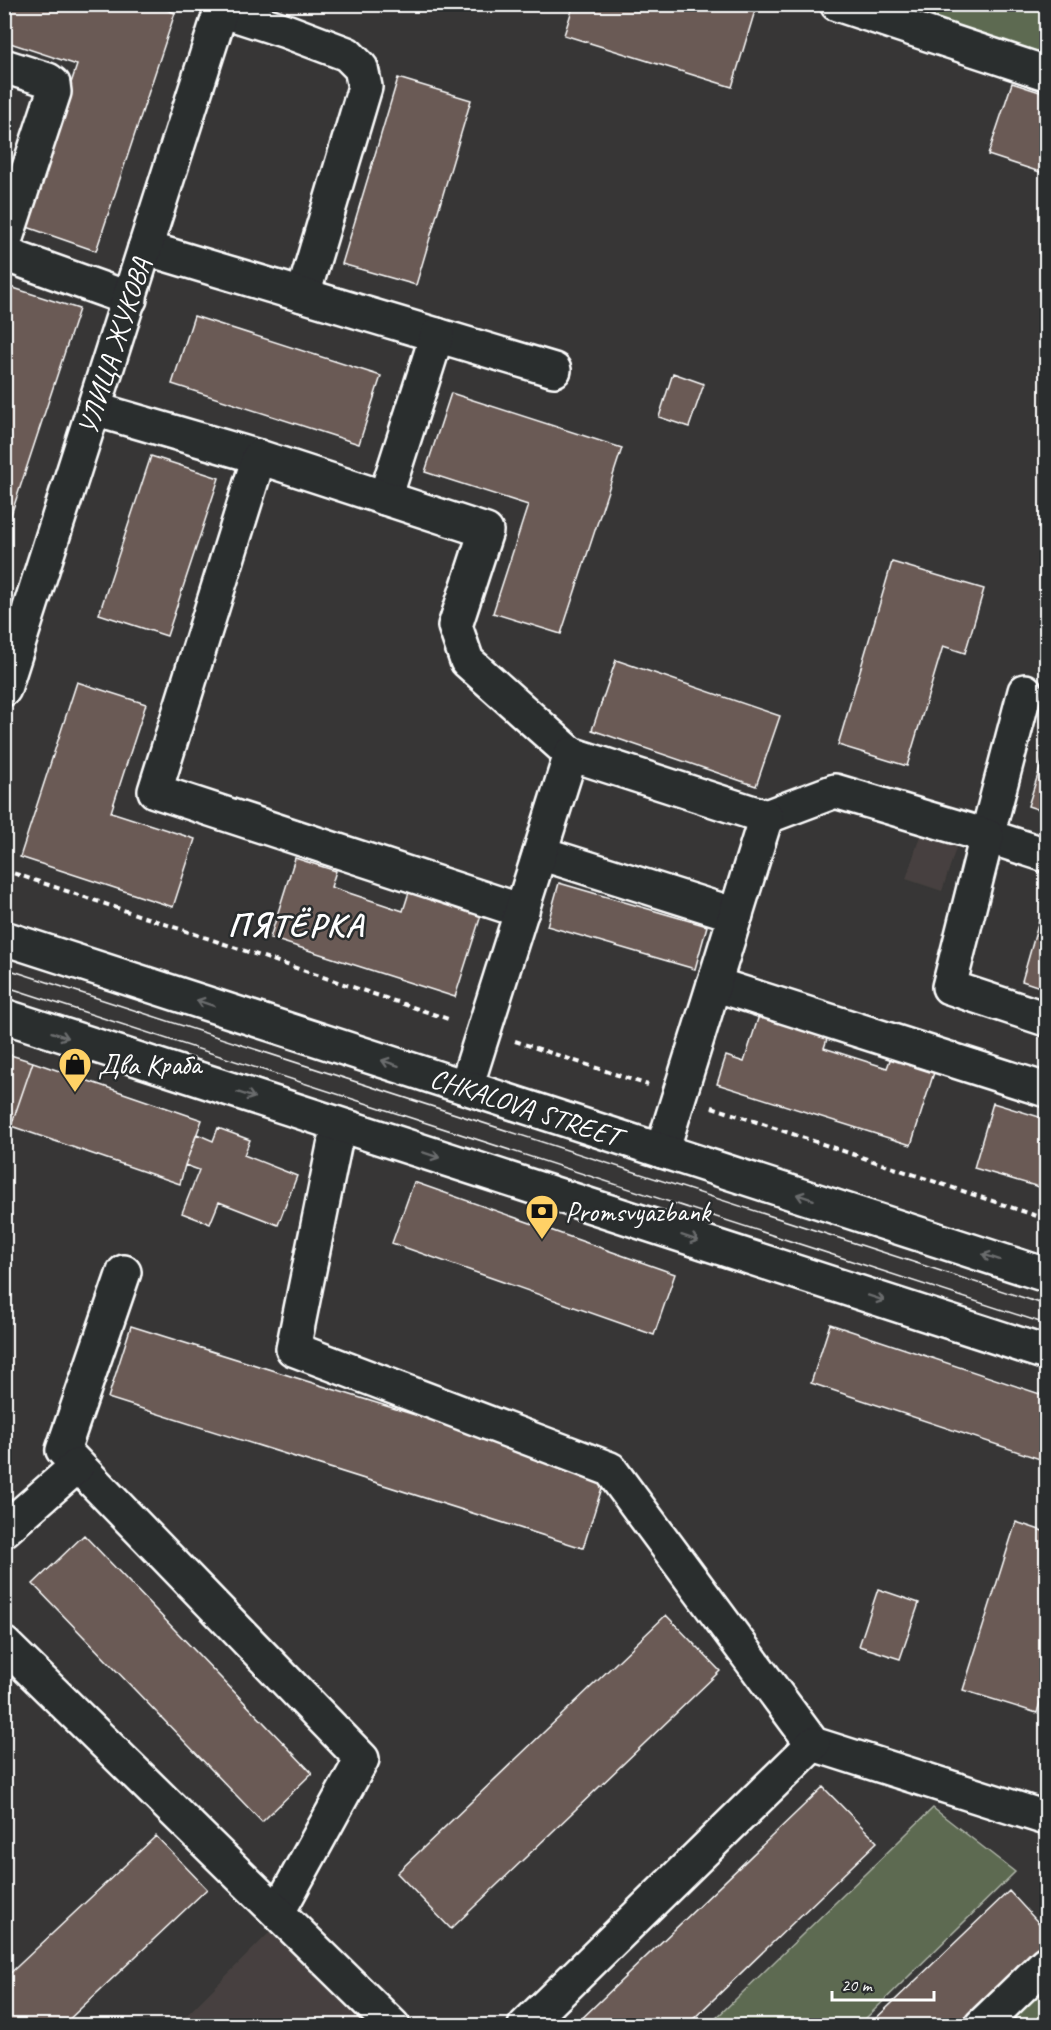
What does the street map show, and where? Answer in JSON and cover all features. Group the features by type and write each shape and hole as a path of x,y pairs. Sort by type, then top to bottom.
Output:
{"main road":[{"path":"837,4 1047,73"},
{"path":"222,7 347,54 361,68 365,87 303,295"},
{"name":"УЛИЦА ЖУКОВА","path":"4,689 222,7"},
{"path":"4,66 48,80 53,84 54,92 4,244"},
{"path":"145,248 554,370"},
{"path":"4,254 130,298"},
{"path":"385,498 437,335"},
{"path":"94,409 259,457 486,531 455,626 467,661 572,754 766,817 835,791 1047,855"},
{"path":"259,457 155,791 522,911"},
{"path":"1025,691 949,987 1047,1019"},
{"path":"466,1087 572,754"},
{"path":"662,1151 766,817"},
{"path":"540,854 736,915"},
{"name":"CHKALOVA STREET","path":"4,938 1047,1275"},
{"path":"714,984 1047,1090"},
{"path":"4,1016 1047,1353"},
{"path":"340,1126 293,1349 610,1469 813,1744 1047,1818"},
{"path":"124,1272 63,1450 362,1759 278,1912"},
{"path":"4,1530 77,1466"},
{"path":"7,1651 393,2025"},
{"path":"525,2025 813,1744"},
{"path":"981,2025 1047,1963"}],"path":[{"path":"4,870 1047,1219"}],"shaded area":[{"path":"921,833 957,845 942,891 906,879"},
{"path":"274,1928 372,2026 176,2026"}],"green space":[{"path":"859,5 1046,5 1046,73"},
{"path":"933,1808 1015,1872 859,2025 709,2025"},
{"path":"1046,1983 1046,2025 1002,2025"}],"building":[{"path":"4,4 151,4 175,13 96,251 24,226 77,65 4,41"},
{"path":"471,4 496,4 494,12"},
{"path":"574,4 757,4 732,87 564,35"},
{"path":"398,78 471,100 416,285 342,264"},
{"path":"1012,83 1046,94 1046,174 988,155"},
{"path":"4,285 79,309 4,536"},
{"path":"194,316 381,376 359,444 172,384"},
{"path":"673,373 704,384 689,427 659,417"},
{"path":"451,393 622,448 561,634 493,613 528,505 425,472"},
{"path":"151,456 219,478 167,636 99,614"},
{"path":"892,562 984,589 965,653 943,646 907,766 838,745"},
{"path":"616,660 780,716 756,786 592,730"},
{"path":"77,682 146,704 111,812 195,839 173,907 20,857"},
{"path":"1043,759 1046,760 1046,812 1028,806"},
{"path":"295,858 336,871 331,887 403,911 411,886 483,909 455,997 270,938"},
{"path":"559,883 707,926 695,969 547,926"},
{"path":"1043,907 1046,908 1046,989 1022,981"},
{"path":"762,1006 831,1027 824,1048 887,1068 893,1052 936,1066 911,1145 717,1084 726,1056 744,1062"},
{"path":"4,1053 33,1062 11,1126 4,1124"},
{"path":"33,1062 202,1120 180,1184 11,1126"},
{"path":"993,1103 1046,1119 1046,1189 974,1168"},
{"path":"218,1128 250,1140 244,1155 297,1176 278,1225 219,1202 210,1224 182,1213 199,1170 185,1165 197,1134 213,1141"},
{"path":"414,1182 675,1274 654,1335 392,1243"},
{"path":"830,1324 1046,1396 1046,1461 811,1383"},
{"path":"131,1326 606,1475 583,1548 108,1398"},
{"path":"1016,1522 1046,1532 1046,1682 1037,1713 963,1690"},
{"path":"84,1535 312,1773 262,1822 33,1584"},
{"path":"878,1589 919,1603 900,1659 859,1646"},
{"path":"666,1615 720,1671 451,1929 397,1873"},
{"path":"823,1787 877,1842 686,2026 574,2026"},
{"path":"156,1836 207,1889 62,2026 4,2026 4,1979"},
{"path":"1009,1891 1046,1931 1046,1947 965,2026 868,2026"}],"tram line":[{"path":"4,968 1046,1305"},
{"path":"4,986 1046,1324"}],"place":[{"name":"Два Краба","path":"75,1093"},
{"name":"Promsvyazbank","path":"542,1240"}],"district":[{"name":"ПЯТЁРКА","path":"296,924"}]}
